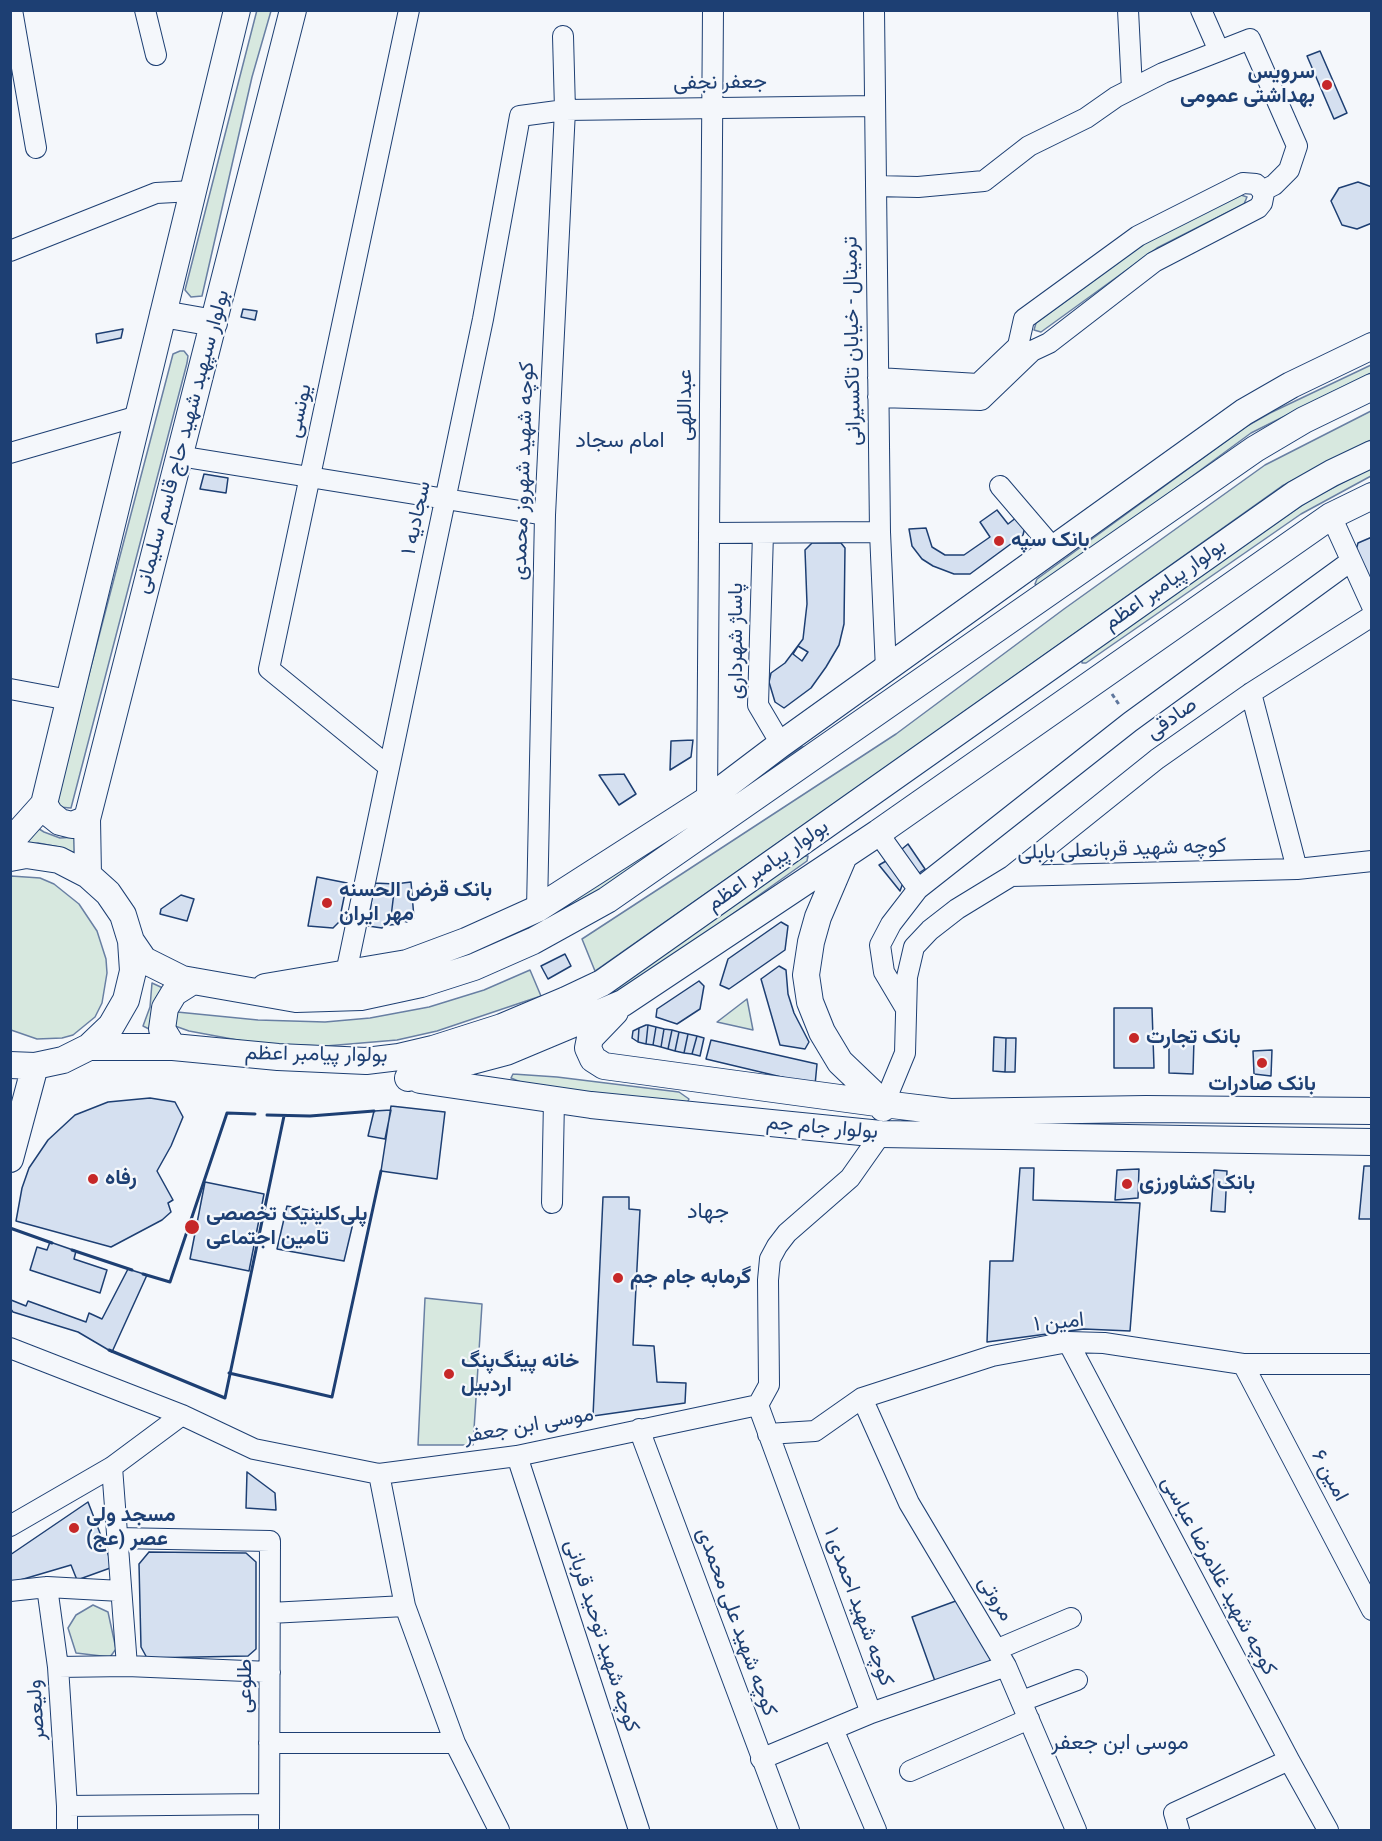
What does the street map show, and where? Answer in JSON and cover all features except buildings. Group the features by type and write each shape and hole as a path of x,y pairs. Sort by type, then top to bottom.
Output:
{"main road":[{"path":"10,842 44,804 237,10"},
{"name":"بولوار سپهبد شهید حاج قاسم سلیمانی","path":"88,875 87,819 293,10"},
{"path":"163,314 214,323"},
{"path":"245,990 407,963 466,941 537,909 707,800 781,744 1244,412 1291,385 1371,346"},
{"path":"131,941 144,960 182,979 296,999 361,997 422,984 474,967 533,941 607,900 1255,449 1304,420 1371,387"},
{"name":"بولوار پیامبر اعظم","path":"89,1047 173,1047 278,1057 366,1061 399,1057 433,1049 502,1027 603,983 1295,494 1371,454"},
{"name":"بولوار پیامبر اعظم","path":"408,1078 506,1052 623,1003 888,826 1331,516 1371,496"},
{"path":"879,788 888,826"},
{"path":"44,804 50,814 60,822 72,825 87,819"},
{"path":"10,858 26,855 59,860 88,875 108,893 123,915 131,941 133,971 126,1000 111,1026 89,1047 63,1060 23,1066 10,1159"},
{"path":"844,856 818,917 806,975 810,1002 822,1032 840,1062 884,1104 881,1134"},
{"path":"173,1047 162,1029 165,1008 174,993 193,981"},
{"name":"بولوار جام جم","path":"623,1003 590,1038 588,1048 593,1059 604,1066 950,1112 1146,1109 1371,1111"},
{"name":"بولوار جام جم","path":"278,1057 554,1100 881,1134 1371,1142"},
{"path":"709,1117 712,1080"},
{"path":"1142,1139 1146,1109"},
{"path":"1270,1140 1274,1109"}],"street":[{"path":"12,10 36,148"},
{"path":"145,10 156,55"},
{"name":"یونسی","path":"389,767 269,669 409,10"},
{"name":"عبداللهی","path":"707,800 712,10"},
{"name":"ترمینال - خیابان تاکسیرانی","path":"874,10 880,532 886,670"},
{"path":"1128,10 1132,89"},
{"path":"1201,10 1219,51"},
{"name":"کوچه شهید شهروز محمدی","path":"537,909 545,515 565,110 563,36"},
{"path":"876,186 918,187 984,181 1029,146 1086,118 1132,89 1163,73 1250,39 1297,146 1288,170 1274,185 1262,191"},
{"name":"جعفر نجفی","path":"565,110 875,106"},
{"name":"سجادیه ۱","path":"346,973 483,319 520,116 565,110"},
{"path":"878,378 978,384 1018,346 1024,319 1138,236 1243,183 1256,184 1262,191 1264,198 1258,208 1154,262 1050,343 1032,351 981,400 878,398"},
{"path":"10,251 156,193 193,191"},
{"path":"10,453 138,416"},
{"path":"179,456 545,515"},
{"path":"1000,486 1053,548"},
{"path":"1331,516 1351,561 1370,618"},
{"path":"709,533 880,532"},
{"name":"پاساژ شهرداری","path":"763,533 758,705 781,744"},
{"path":"906,1010 884,972 880,945 891,924 918,889 1130,722 1351,561"},
{"name":"صادقی","path":"1011,876 1157,759 1251,693 1370,618"},
{"path":"10,689 69,700"},
{"path":"1251,693 1297,869"},
{"path":"888,826 918,889"},
{"name":"کوچه شهید قربانعلی بابلی","path":"884,1104 905,1053 907,977 914,947 930,930 957,909 1011,876 1297,869 1371,861"},
{"path":"552,1203 554,1100"},
{"path":"758,1405 769,1385 768,1280 770,1259 786,1233 850,1178 881,1134"},
{"name":"امین ۱","path":"768,1434 814,1431 862,1398 992,1356 1068,1342 1104,1343 1243,1364 1371,1364"},
{"name":"کوچه شهید غلامرضا عباسی","path":"1068,1342 1328,1830"},
{"name":"موسی ابن جعفر","path":"10,1348 182,1415 254,1449 379,1473 516,1456 758,1405"},
{"name":"امین ۶","path":"1243,1364 1371,1610"},
{"name":"مروتی","path":"862,1398 909,1503 1002,1658 1076,1830"},
{"name":"کوچه شهید احمدی ۱","path":"758,1405 872,1713 761,1759"},
{"path":"10,1526 112,1467 182,1415"},
{"name":"کوچه شهید علی محمدی","path":"639,1430 789,1830"},
{"name":"کوچه شهید توحید قربانی","path":"516,1456 639,1830"},
{"path":"112,1467 127,1666"},
{"path":"379,1473 405,1606 455,1743 499,1830"},
{"name":"طلوعی","path":"117,1538 270,1541 269,1830"},
{"path":"10,1591 47,1587 121,1591"},
{"name":"ولیعصر","path":"47,1587 58,1667 67,1830"},
{"path":"270,1613 405,1606"},
{"path":"872,1713 1002,1658 1071,1617"},
{"path":"58,1667 127,1666 270,1672"},
{"path":"1022,1701 1077,1680"},
{"path":"910,1771 1029,1719"},
{"path":"833,1729 876,1830"},
{"path":"270,1743 455,1743"},
{"path":"1179,1830 1174,1813 1289,1760"},
{"path":"67,1806 269,1804"}],"shaded area":[{"path":"257,10 271,11 252,77 202,296 191,297 185,290"},
{"path":"1241,195 1247,197 1244,204 1157,248 1041,332 1034,330 1036,323 1146,242"},
{"path":"184,351 188,356 187,363 71,808 58,807 58,796 78,716 173,354"},
{"path":"1371,365 1371,373 1251,433 1041,587 1035,584 1037,579 1247,426"},
{"path":"1371,411 1371,440 1282,486 595,971 582,939 896,734 1064,609 1265,465"},
{"path":"1371,468 1371,476 1301,514 1086,663 1082,663 1082,659 1292,512 1313,498"},
{"path":"810,746 597,892 516,940 442,967 370,980 697,816 802,747"},
{"path":"36,827 60,838 76,837 75,853 38,843 24,845"},
{"path":"801,856 808,856 807,861 689,945 597,1008 593,1003"},
{"path":"11,876 40,878 54,884 79,904 97,931 106,959 107,973 102,1003 95,1017 73,1035 37,1039 11,1030"},
{"path":"530,970 541,996 437,1031 397,1040 326,1046 259,1044 189,1031 175,1026 177,1012 258,1020 325,1022 370,1018 429,1007 484,990"},
{"path":"152,983 165,989 157,996 154,1005 153,1031 143,1026 150,1007"},
{"path":"747,999 753,1030 717,1022"},
{"path":"513,1074 679,1092 689,1099 685,1107 523,1083 511,1078"},
{"name":"خانه پینگ‌پنگ اردبیل","path":"425,1298 482,1304 473,1445 418,1445"},
{"path":"93,1605 108,1612 116,1649 110,1657 76,1653 68,1628 76,1615"}],"wall":[{"path":"267,1115 310,1116 374,1111"},
{"path":"143,1274 170,1282 227,1113 255,1114"},
{"path":"109,1350 225,1398 284,1116"},
{"path":"229,1373 332,1397 381,1171"},
{"path":"10,1228 52,1243"},
{"path":"72,1250 132,1270"}],"place":[{"name":"سرویس بهداشتی عمومی","path":"1327,85"},
{"name":"بانک سپه","path":"999,541"},
{"name":"بانک قرض الحسنه مهر ایران","path":"327,903"},
{"name":"بانک تجارت","path":"1134,1038"},
{"name":"بانک صادرات","path":"1262,1063"},
{"name":"رفاه","path":"93,1179"},
{"name":"بانک کشاورزی","path":"1127,1184"},
{"name":"پلی‌کلینیک تخصصی تامین اجتماعی","path":"192,1227"},
{"name":"گرمابه جام جم","path":"618,1278"},
{"name":"خانه پینگ‌پنگ اردبیل","path":"449,1374"},
{"name":"مسجد ولی عصر (عج)","path":"74,1528"}],"district":[{"name":"امام سجاد","path":"620,441"},
{"name":"جهاد","path":"708,1212"},
{"name":"موسی ابن جعفر","path":"1120,1743"}]}
